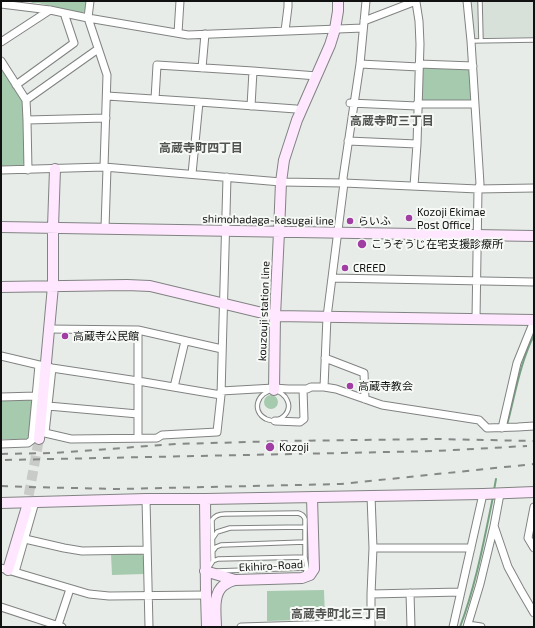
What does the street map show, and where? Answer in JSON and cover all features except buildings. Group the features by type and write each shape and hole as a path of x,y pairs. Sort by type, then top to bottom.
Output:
{"street":[{"path":"90,1 88,18 107,75 105,228"},
{"path":"178,34 180,1"},
{"path":"285,31 288,1"},
{"name":"kouzouji station line","path":"274,389 278,232 284,160 297,120 330,45 335,29 338,1"},
{"path":"324,387 327,317 344,183 343,178 352,103 360,64 366,1"},
{"path":"1,4 28,4 88,18 188,35 335,29 363,25 416,1 420,44 417,144 414,186"},
{"path":"467,1 473,66 480,184 478,189 476,319"},
{"path":"1,42 50,10"},
{"path":"16,85 74,42 64,13"},
{"path":"202,68 205,34"},
{"path":"26,100 98,49"},
{"path":"1,61 26,100 28,120 28,170"},
{"path":"360,64 473,66"},
{"path":"155,99 157,65 317,76"},
{"path":"251,106 253,71"},
{"path":"107,96 296,109"},
{"path":"192,174 199,102"},
{"path":"352,103 417,105 475,104"},
{"path":"28,120 106,118"},
{"path":"348,142 417,144"},
{"path":"1,170 106,168 281,182 344,183 478,189 534,188"},
{"path":"39,439 53,286 55,169"},
{"path":"46,367 48,406 45,433 72,439 157,438 162,435 217,432 221,393 228,178"},
{"name":"shimohadaga-kasugai line","path":"1,227 534,236"},
{"path":"332,278 534,282"},
{"path":"1,287 150,286 275,316 534,320 517,363 502,428"},
{"path":"49,329 138,330 222,349"},
{"path":"138,330 138,438"},
{"path":"174,387 185,341"},
{"path":"1,356 46,367 221,393 324,387 336,389 382,405 479,420 487,428 534,426"},
{"path":"325,358 364,373 365,399"},
{"path":"1,444 28,443 32,440 36,396 46,367"},
{"path":"276,421 300,422 304,419 304,389"},
{"path":"1,397 36,396"},
{"path":"48,406 138,414"},
{"path":"1,503 146,499 205,500 534,492"},
{"path":"492,494 494,526 508,567 534,613"},
{"path":"453,627 471,548 492,494"},
{"path":"241,627 371,625 371,594 374,548 371,496"},
{"name":"Ekihiro-Road","path":"216,627 217,594 223,586 235,580 302,578 310,575 314,569 312,497"},
{"path":"146,499 149,627"},
{"path":"205,500 207,627"},
{"path":"8,570 24,539 35,502"},
{"path":"534,507 528,538 534,548"},
{"path":"8,570 26,510"},
{"path":"481,627 468,626 494,526"},
{"path":"24,539 82,551 147,550"},
{"path":"374,548 471,548"},
{"path":"8,570 89,594 109,596 206,595"},
{"path":"206,571 235,580"},
{"path":"1,607 60,626 70,589"},
{"path":"371,594 460,592"},
{"path":"410,593 411,627"}],"lane":[{"path":"480,1 481,41"},
{"path":"471,41 534,40"},
{"path":"274,389 283,394 288,402 287,412 276,421 265,418 259,411 258,406 258,401 261,396 274,389"},
{"path":"206,571 213,561 212,520 214,516 220,514 298,513 304,517 305,527 305,556 307,568 302,578"},
{"path":"213,538 217,532 230,528 305,527"},
{"path":"213,551 216,547 221,545 305,542"},
{"path":"213,561 218,559 305,556"},
{"path":"206,571 307,568"}],"shaded area":[{"path":"470,1 534,1 534,37 474,38"}],"green space":[{"path":"30,1 87,1 85,11 82,13 32,3"},
{"path":"1,66 24,100 25,163 23,165 1,166"},
{"path":"420,67 471,69 472,103 420,103"},
{"path":"268,395 274,395 278,399 278,405 274,409 268,409 264,405 264,399"},
{"path":"31,399 33,401 29,437 27,439 1,439 1,400"},
{"path":"141,553 143,556 144,574 112,575 111,554"},
{"path":"324,590 325,619 267,621 267,591"}],"waterway":[{"path":"507,425 521,368 534,335"},
{"path":"494,490 496,479"},
{"path":"460,627 475,579 493,497"}],"tunnel":[{"path":"26,510 39,439"}],"railway":[{"path":"1,454 54,453 176,444 283,441 436,439 534,441"},
{"path":"5,460 436,451 527,446"},
{"path":"1,486 118,489 341,484 534,464"}],"place":[{"name":"Kozoji Ekimae Post Office","path":"409,218"},
{"name":"らいふ","path":"350,221"},
{"name":"こうぞうじ在宅支援診療所","path":"362,244"},
{"name":"CREED","path":"345,268"},
{"name":"高蔵寺公民館","path":"65,336"},
{"name":"高蔵寺教会","path":"350,386"},
{"name":"Kozoji","path":"270,447"}],"district":[{"name":"高蔵寺町三丁目","path":"392,121"},
{"name":"高蔵寺町四丁目","path":"201,148"},
{"name":"高蔵寺町北三丁目","path":"339,614"}]}
